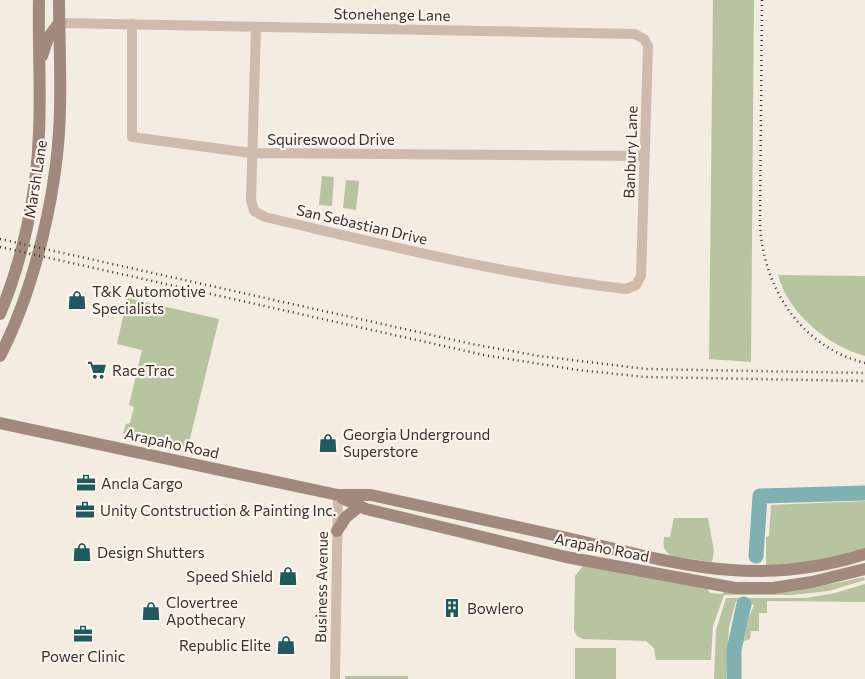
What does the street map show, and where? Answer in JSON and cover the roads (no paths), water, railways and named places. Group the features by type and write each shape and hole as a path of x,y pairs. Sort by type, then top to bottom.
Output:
{"main road":[{"name":"Marsh Lane","path":"0,314 13,283 33,189 39,134 39,0"},
{"path":"39,67 48,38 59,23 48,11 46,0"},
{"name":"Marsh Lane","path":"0,356 12,333 30,287 54,175 60,106 59,0"},
{"name":"Arapaho Road","path":"0,423 338,496 360,506 566,557 735,588 773,588 812,582 865,569"},
{"name":"Arapaho Road","path":"338,496 371,495 717,571 788,571 816,568 865,554"},
{"path":"337,531 346,517 360,506"}],"street":[{"name":"Stonehenge Lane","path":"59,23 635,34"},
{"name":"Squireswood Drive","path":"132,24 132,137 252,153 645,156"},
{"name":"San Sebastian Drive","path":"256,27 251,200 254,211 265,217 474,265 558,281 626,289 636,285 642,276"},
{"name":"Banbury Lane","path":"635,34 644,39 648,46 642,276"},
{"name":"Business Avenue","path":"335,679 338,496"}],"waterway":[{"path":"756,556 760,496 865,493"},
{"path":"734,679 734,650 744,604"}],"railway":[{"path":"762,0 760,224 763,248 769,270 778,292 790,312 804,329 822,344 842,355 865,363"},
{"path":"0,239 472,344 539,356 646,369 865,373"},
{"path":"0,247 484,355 578,370 645,377 865,381"}],"place":[{"name":"T&K Automotive Specialists","path":"77,300"},
{"name":"RaceTrac","path":"97,370"},
{"name":"Georgia Underground Superstore","path":"328,443"},
{"name":"Ancla Cargo","path":"86,483"},
{"name":"Unity Contstruction & Painting Inc.","path":"85,510"},
{"name":"Design Shutters","path":"82,552"},
{"name":"Speed Shield","path":"288,576"},
{"name":"Bowlero","path":"452,608"},
{"name":"Clovertree Apothecary","path":"151,611"},
{"name":"Power Clinic","path":"83,634"},
{"name":"Republic Elite","path":"286,645"}]}
